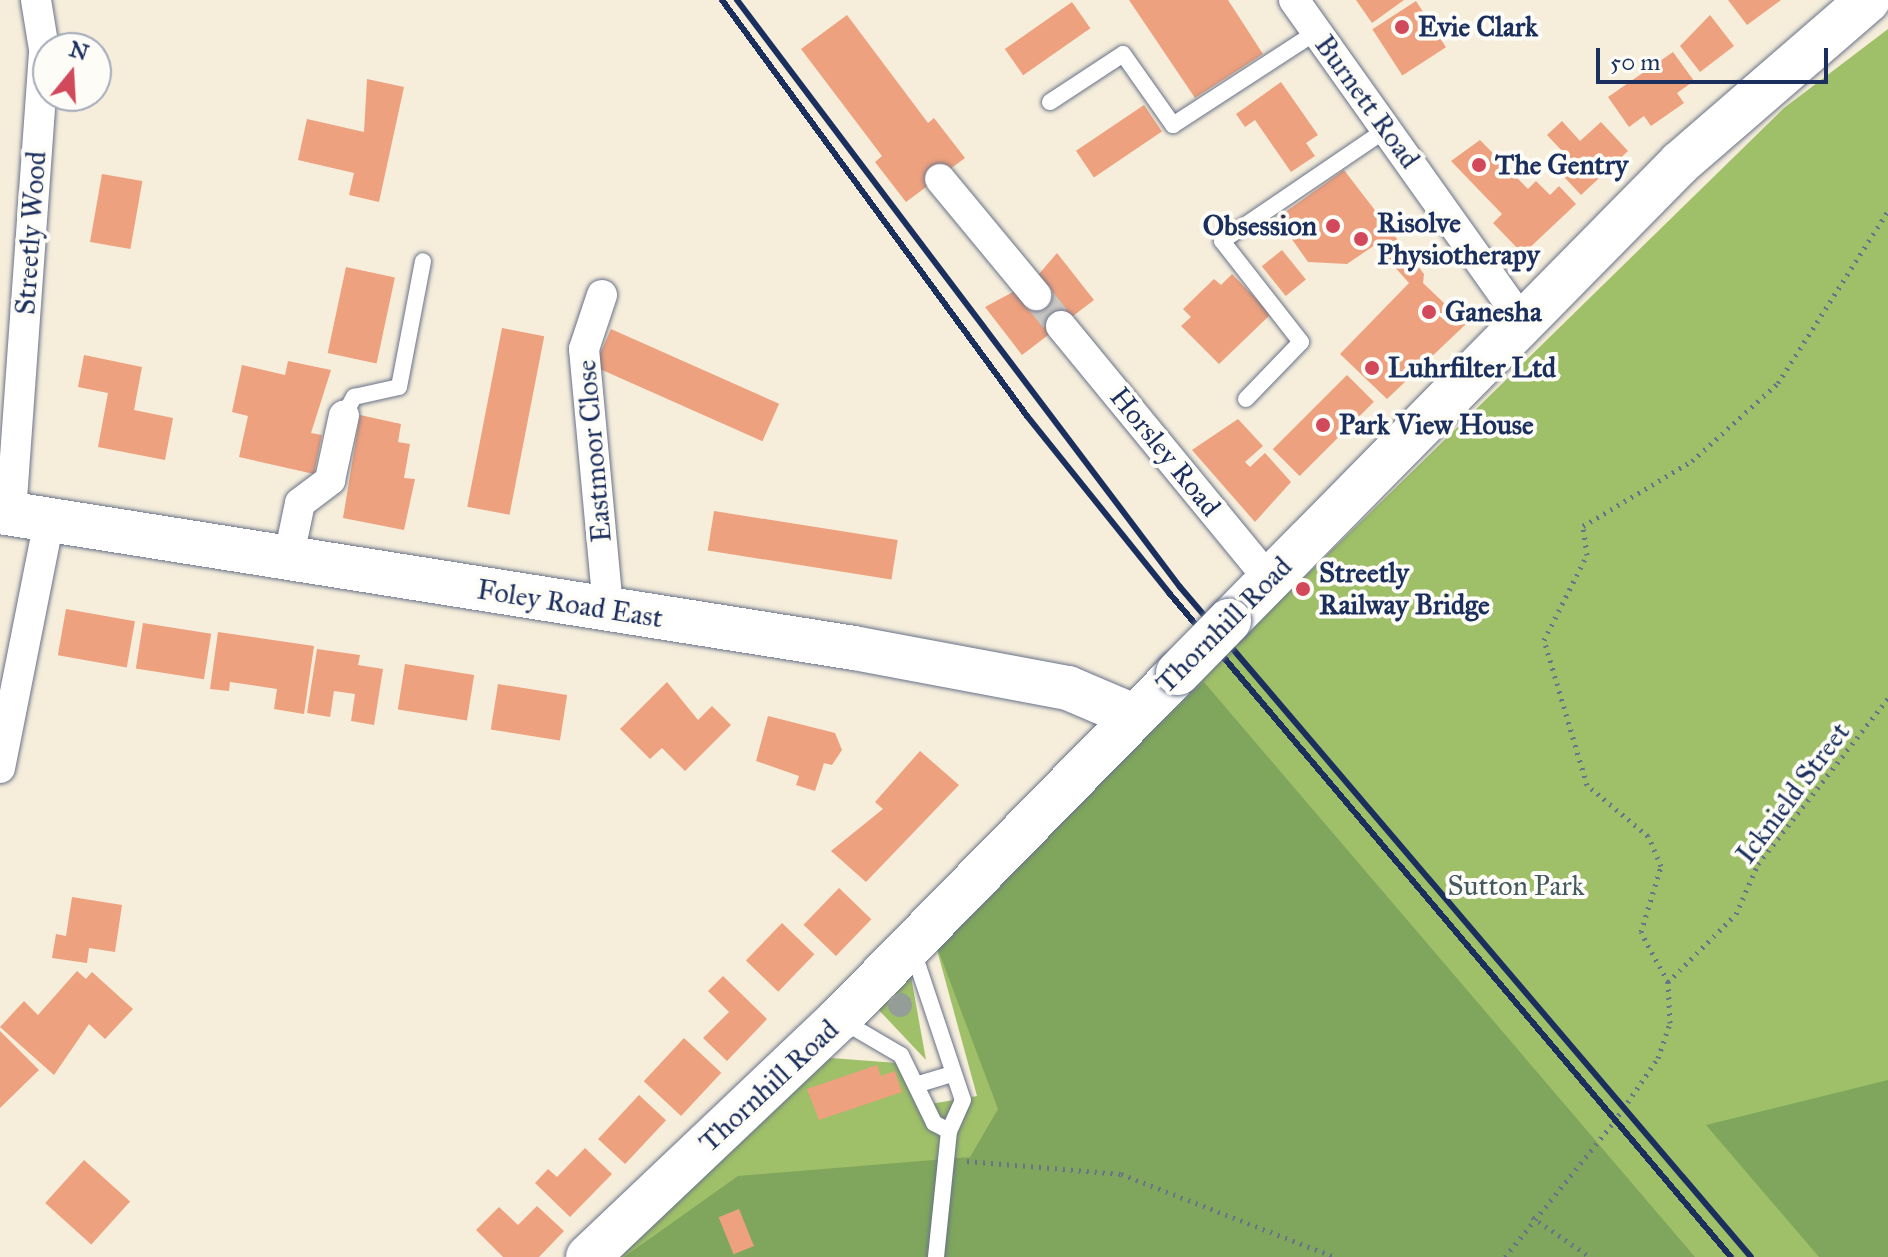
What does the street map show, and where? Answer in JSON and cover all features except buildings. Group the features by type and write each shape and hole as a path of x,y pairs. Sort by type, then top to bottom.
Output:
{"main road":[{"name":"Thornhill Road","path":"588,1257 839,1019 910,943 1680,163 1868,0"},
{"name":"Foley Road East","path":"20,515 1068,688 1134,716"}],"street":[{"name":"Streetly Wood","path":"0,768 20,515 44,49 36,0"},
{"name":"Burnett Road","path":"1294,0 1523,322"},
{"path":"940,179 1036,295"},
{"name":"Eastmoor Close","path":"602,295 584,349 608,610"},
{"name":"Horsley Road","path":"1061,326 1269,579"},
{"path":"288,560 300,503 330,480 344,415"}],"lane":[{"path":"1050,102 1123,54 1173,125 1316,32"},
{"path":"1246,399 1301,342 1222,241 1387,129"},
{"path":"344,415 354,397 399,387 423,261"},
{"path":"910,943 951,1074 963,1100 949,1131 936,1257"},
{"path":"839,1019 901,1055 919,1084 934,1123 949,1131"},
{"path":"919,1084 951,1074"}],"path":[{"path":"1505,1257 1532,1217 1614,1122 1658,1058 1670,1023 1668,982 1641,932 1661,866 1648,836 1587,785 1544,640 1587,555 1583,526 1692,461 1778,383 1888,211"},
{"name":"Icknield Street","path":"1668,982 1736,914 1758,864 1888,698"},
{"path":"946,1159 1121,1174 1335,1257"},
{"path":"1532,1217 1590,1257"}],"green space":[{"name":"Sutton Park","path":"1888,29 1888,1257 613,1257 818,1057 897,1063 919,1106 977,1096 934,939 1784,108"},
{"path":"1204,682 1695,1257 624,1257 738,1176 970,1157 998,1109 934,939"},
{"path":"910,971 926,1060 875,1006"},
{"path":"1888,1080 1888,1257 1819,1257 1706,1125"}],"tunnel":[{"path":"1036,295 1061,326"}],"railway":[{"path":"722,0 1027,416 1170,594 1731,1257"},
{"path":"737,0 1180,587 1751,1257"}],"place":[{"name":"Evie Clark","path":"1402,27"},
{"name":"The Gentry","path":"1479,165"},
{"name":"Obsession","path":"1333,226"},
{"name":"Risolve Physiotherapy","path":"1361,239"},
{"name":"Ganesha","path":"1429,312"},
{"name":"Luhrfilter Ltd","path":"1372,368"},
{"name":"Park View House","path":"1323,425"},
{"name":"Streetly Railway Bridge","path":"1303,589"}]}
